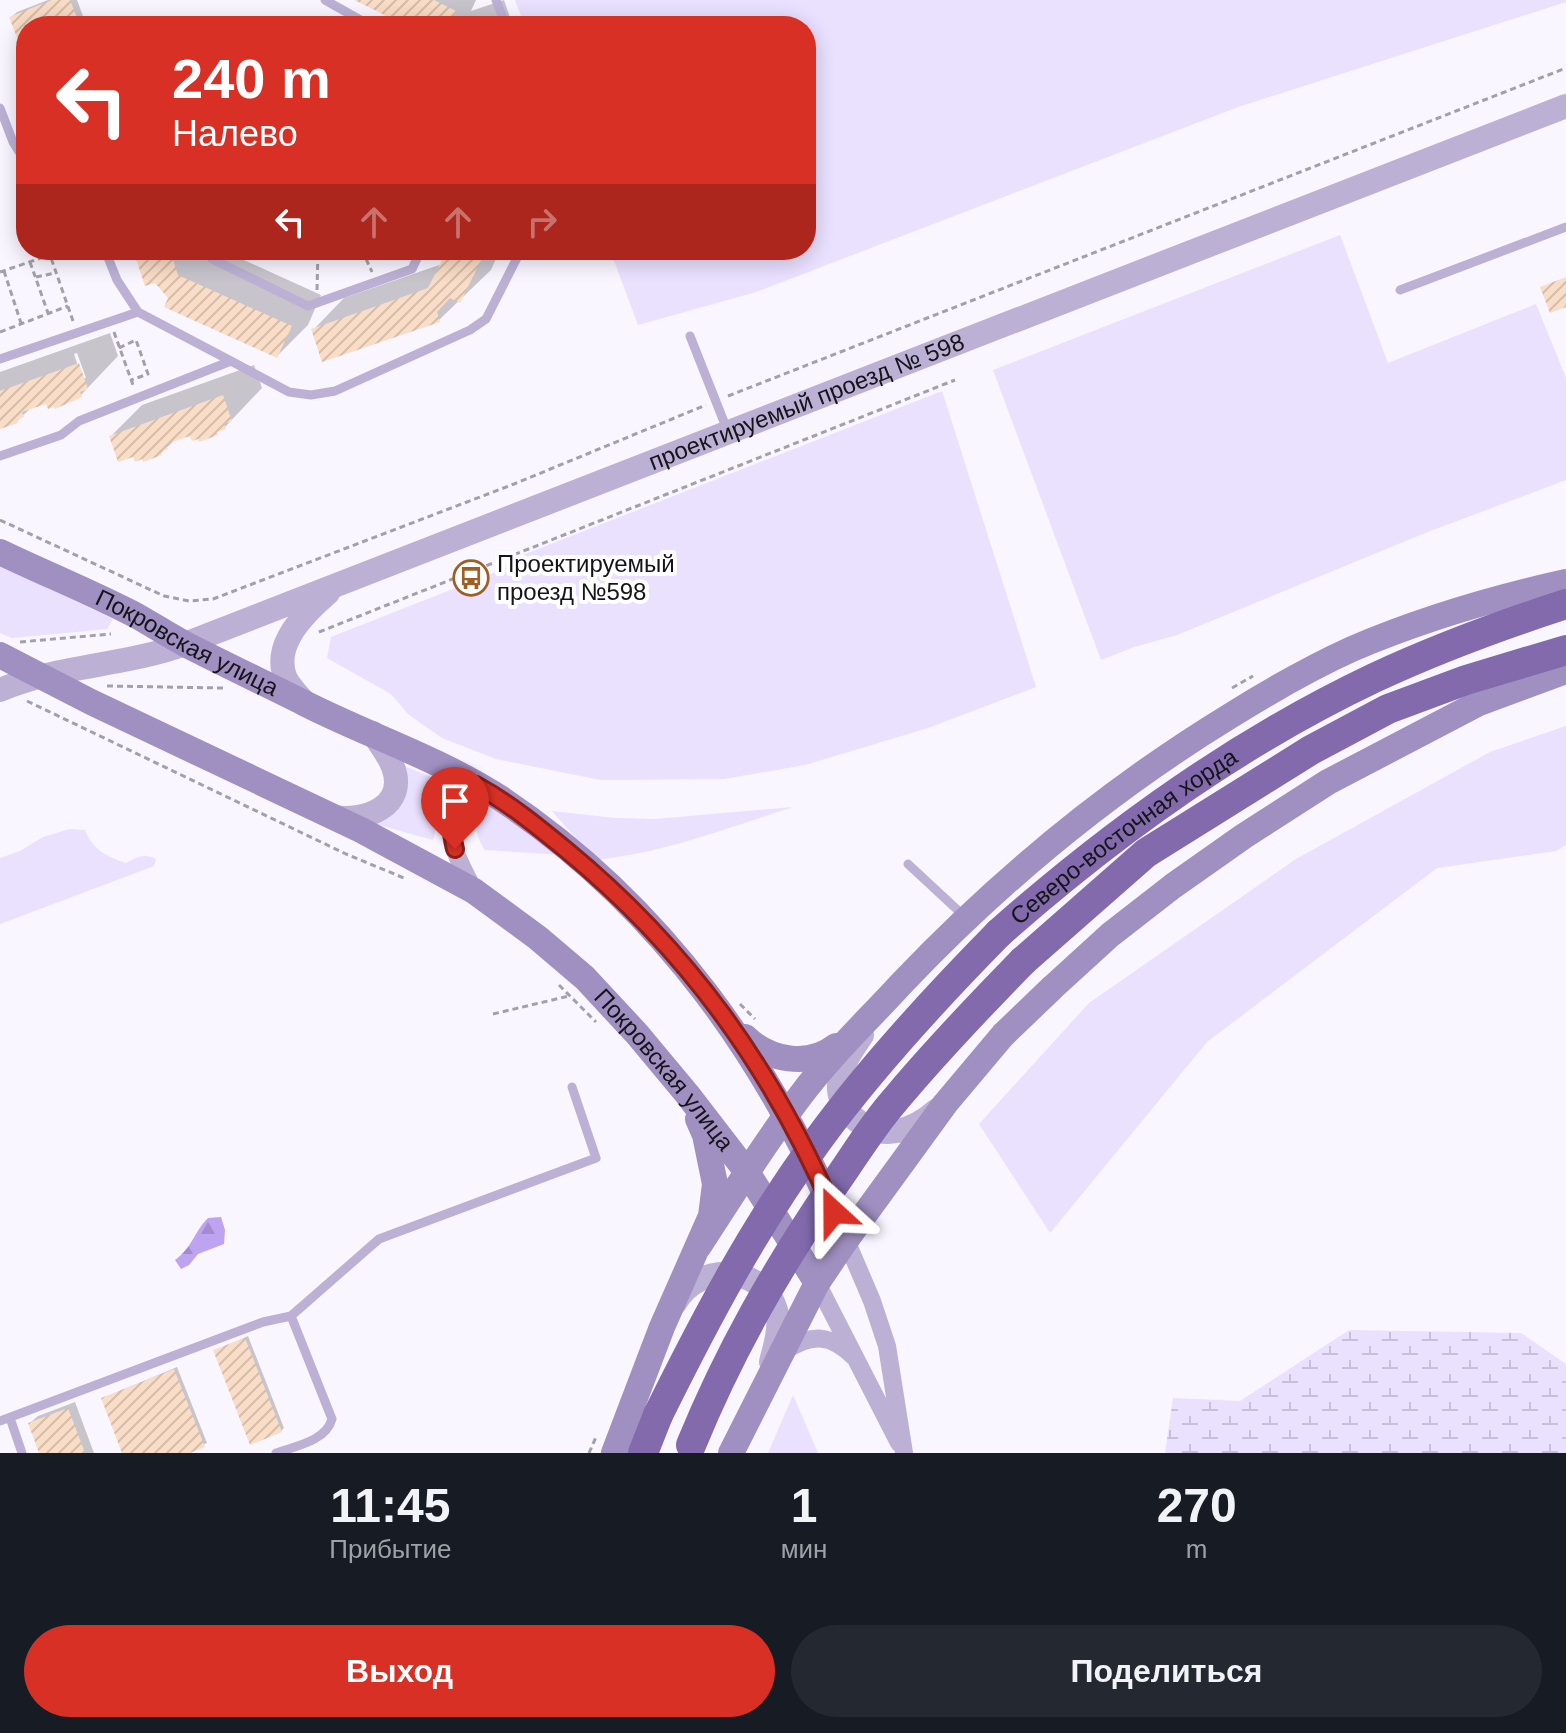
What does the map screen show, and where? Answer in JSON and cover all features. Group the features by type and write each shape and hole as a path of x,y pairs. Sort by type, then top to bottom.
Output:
{"highway":[{"name":"Северо-восточная хорда","path":"643,1453 658,1415 721,1291 817,1141 931,1004 999,933 1056,882 1134,824 1204,774 1299,717 1374,678 1454,644 1566,604"},
{"name":"Северо-восточная хорда","path":"689,1449 716,1382 754,1312 794,1244 842,1173 892,1102 1023,961 1146,853 1311,750 1388,709 1466,680 1566,650"}],"main road":[{"name":"Покровская улица","path":"0,552 138,617 306,704 415,751 488,792"},
{"path":"699,1246 747,1172 824,1066 967,919 1015,874 1103,801 1181,746 1285,682 1353,649 1513,594 1566,582"},
{"path":"8,649 40,676 323,815"},
{"path":"731,1453 817,1283 945,1104 1003,1035 1110,935 1244,836 1328,782 1479,703 1566,671"},
{"path":"488,792 589,868 649,925 698,980 728,1020 787,1115 846,1240"},
{"name":"Покровская улица","path":"323,815 361,830 474,891 538,938 585,978 637,1034 747,1172 817,1283"},
{"path":"728,1020 753,1045 773,1056 805,1060 831,1050 875,1012"},
{"path":"614,1453 662,1327 711,1216 715,1184 705,1135 687,1094"}],"street":[{"name":"проектируемый проезд № 598","path":"10,694 40,676 147,655 185,644 1566,106"},
{"path":"306,704 287,680 283,664 285,648 299,621 341,582"},
{"path":"323,815 342,818 365,816 390,801 396,786 393,767 373,733"},
{"path":"474,891 455,849 450,829 454,811 488,792"},
{"path":"875,1012 844,1065 839,1086 842,1102 850,1114 863,1126 877,1132 897,1132 910,1129 945,1104"},
{"path":"846,1240 887,1346 904,1453"},
{"path":"662,1327 681,1292 700,1278 717,1273 748,1276 767,1293 778,1321 766,1380"},
{"path":"817,1283 904,1453"},
{"path":"766,1380 784,1351 805,1338 837,1344 861,1364"}],"lane":[{"path":"325,0 353,16"},
{"path":"0,108 16,147"},
{"path":"1400,290 1566,227"},
{"path":"109,260 117,280 138,312 289,392 311,395 335,391 470,330 486,319 516,260"},
{"path":"214,260 308,306 412,269 416,260"},
{"path":"0,359 138,312"},
{"path":"690,336 728,432"},
{"path":"0,456 61,435 79,421 231,361"},
{"path":"908,864 967,919"},
{"path":"22,1453 5,1420 263,1322 291,1316 379,1239 596,1158 572,1087"},
{"path":"276,1453 320,1437 329,1430 332,1419 291,1316"}],"path":[{"path":"0,520 152,591 177,599 213,599 514,484 715,401 1566,68"},
{"path":"21,323 2,272 36,260"},
{"path":"52,260 77,332"},
{"path":"317,302 318,260"},
{"path":"366,260 376,282"},
{"path":"30,262 48,313"},
{"path":"36,277 56,273"},
{"path":"0,332 68,306"},
{"path":"131,380 148,374 136,340 119,348 131,380 138,397"},
{"path":"313,634 955,380"},
{"path":"8,649 111,634"},
{"path":"91,702 100,685 223,688"},
{"path":"10,694 346,854 415,883"},
{"path":"550,976 600,1026"},
{"path":"493,1014 569,996"}],"green space":[{"path":"515,0 1566,0 1238,107 756,292 638,325 614,260 816,260 816,16 521,16"},
{"path":"1340,235 1388,363 1536,304 1566,378 1566,480 1425,533 1177,635 1101,660 993,370"},
{"path":"942,391 1036,687 928,728 805,765 724,779 601,780 496,759 442,738 408,714 391,694 327,658 331,637 496,572 515,558"},
{"path":"0,565 113,619 107,629 12,638 0,633"},
{"path":"1566,726 1566,845 1556,851 1437,868 1207,1042 1050,1233 979,1124 1089,1003 1296,859 1490,752"},
{"path":"400,764 449,785 433,840 372,823"},
{"path":"496,801 564,855 485,850 477,834 477,825 483,808"},
{"path":"793,807 670,846 595,860 552,811 655,819"},
{"path":"70,829 85,830 96,847 113,858 126,863 148,856 156,859 154,866 0,924 0,858 20,851 43,837"},
{"path":"221,1217 225,1230 224,1244 198,1254 181,1269 175,1260 208,1218"},
{"path":"1349,1330 1521,1333 1566,1364 1566,1453 1165,1453 1173,1398 1240,1401"},
{"path":"793,1395 818,1453 768,1453"}],"building":[{"path":"52,0 70,0 76,16 16,16 16,35 9,17"},
{"path":"354,0 434,0 456,11 454,16 387,16"},
{"path":"136,260 173,260 178,275 292,326 277,358 164,307 168,298 155,283 145,286"},
{"path":"442,260 481,260 460,303 450,298 437,312 440,322 322,362 311,329 428,288"},
{"path":"1566,277 1566,307 1550,313 1540,287"},
{"path":"79,363 88,389 80,392 82,397 55,409 48,409 46,404 22,412 24,417 17,420 18,423 0,429 0,391"},
{"path":"223,395 232,421 224,424 226,429 217,432 218,435 199,442 198,439 192,441 190,436 166,444 168,449 161,452 162,455 143,462 142,459 135,462 133,457 118,462 109,436"},
{"path":"245,1338 282,1432 250,1445 213,1350"},
{"path":"174,1369 205,1447 190,1453 122,1453 101,1398"},
{"path":"68,1408 85,1453 39,1453 28,1423"}],"place":[{"name":"Проектируемый проезд №598","path":"471,578"}],"route":[{"path":"455,849 450,829 454,811 476,785 541,829 589,868 649,925 698,980 728,1020 787,1115 834,1212"}]}
